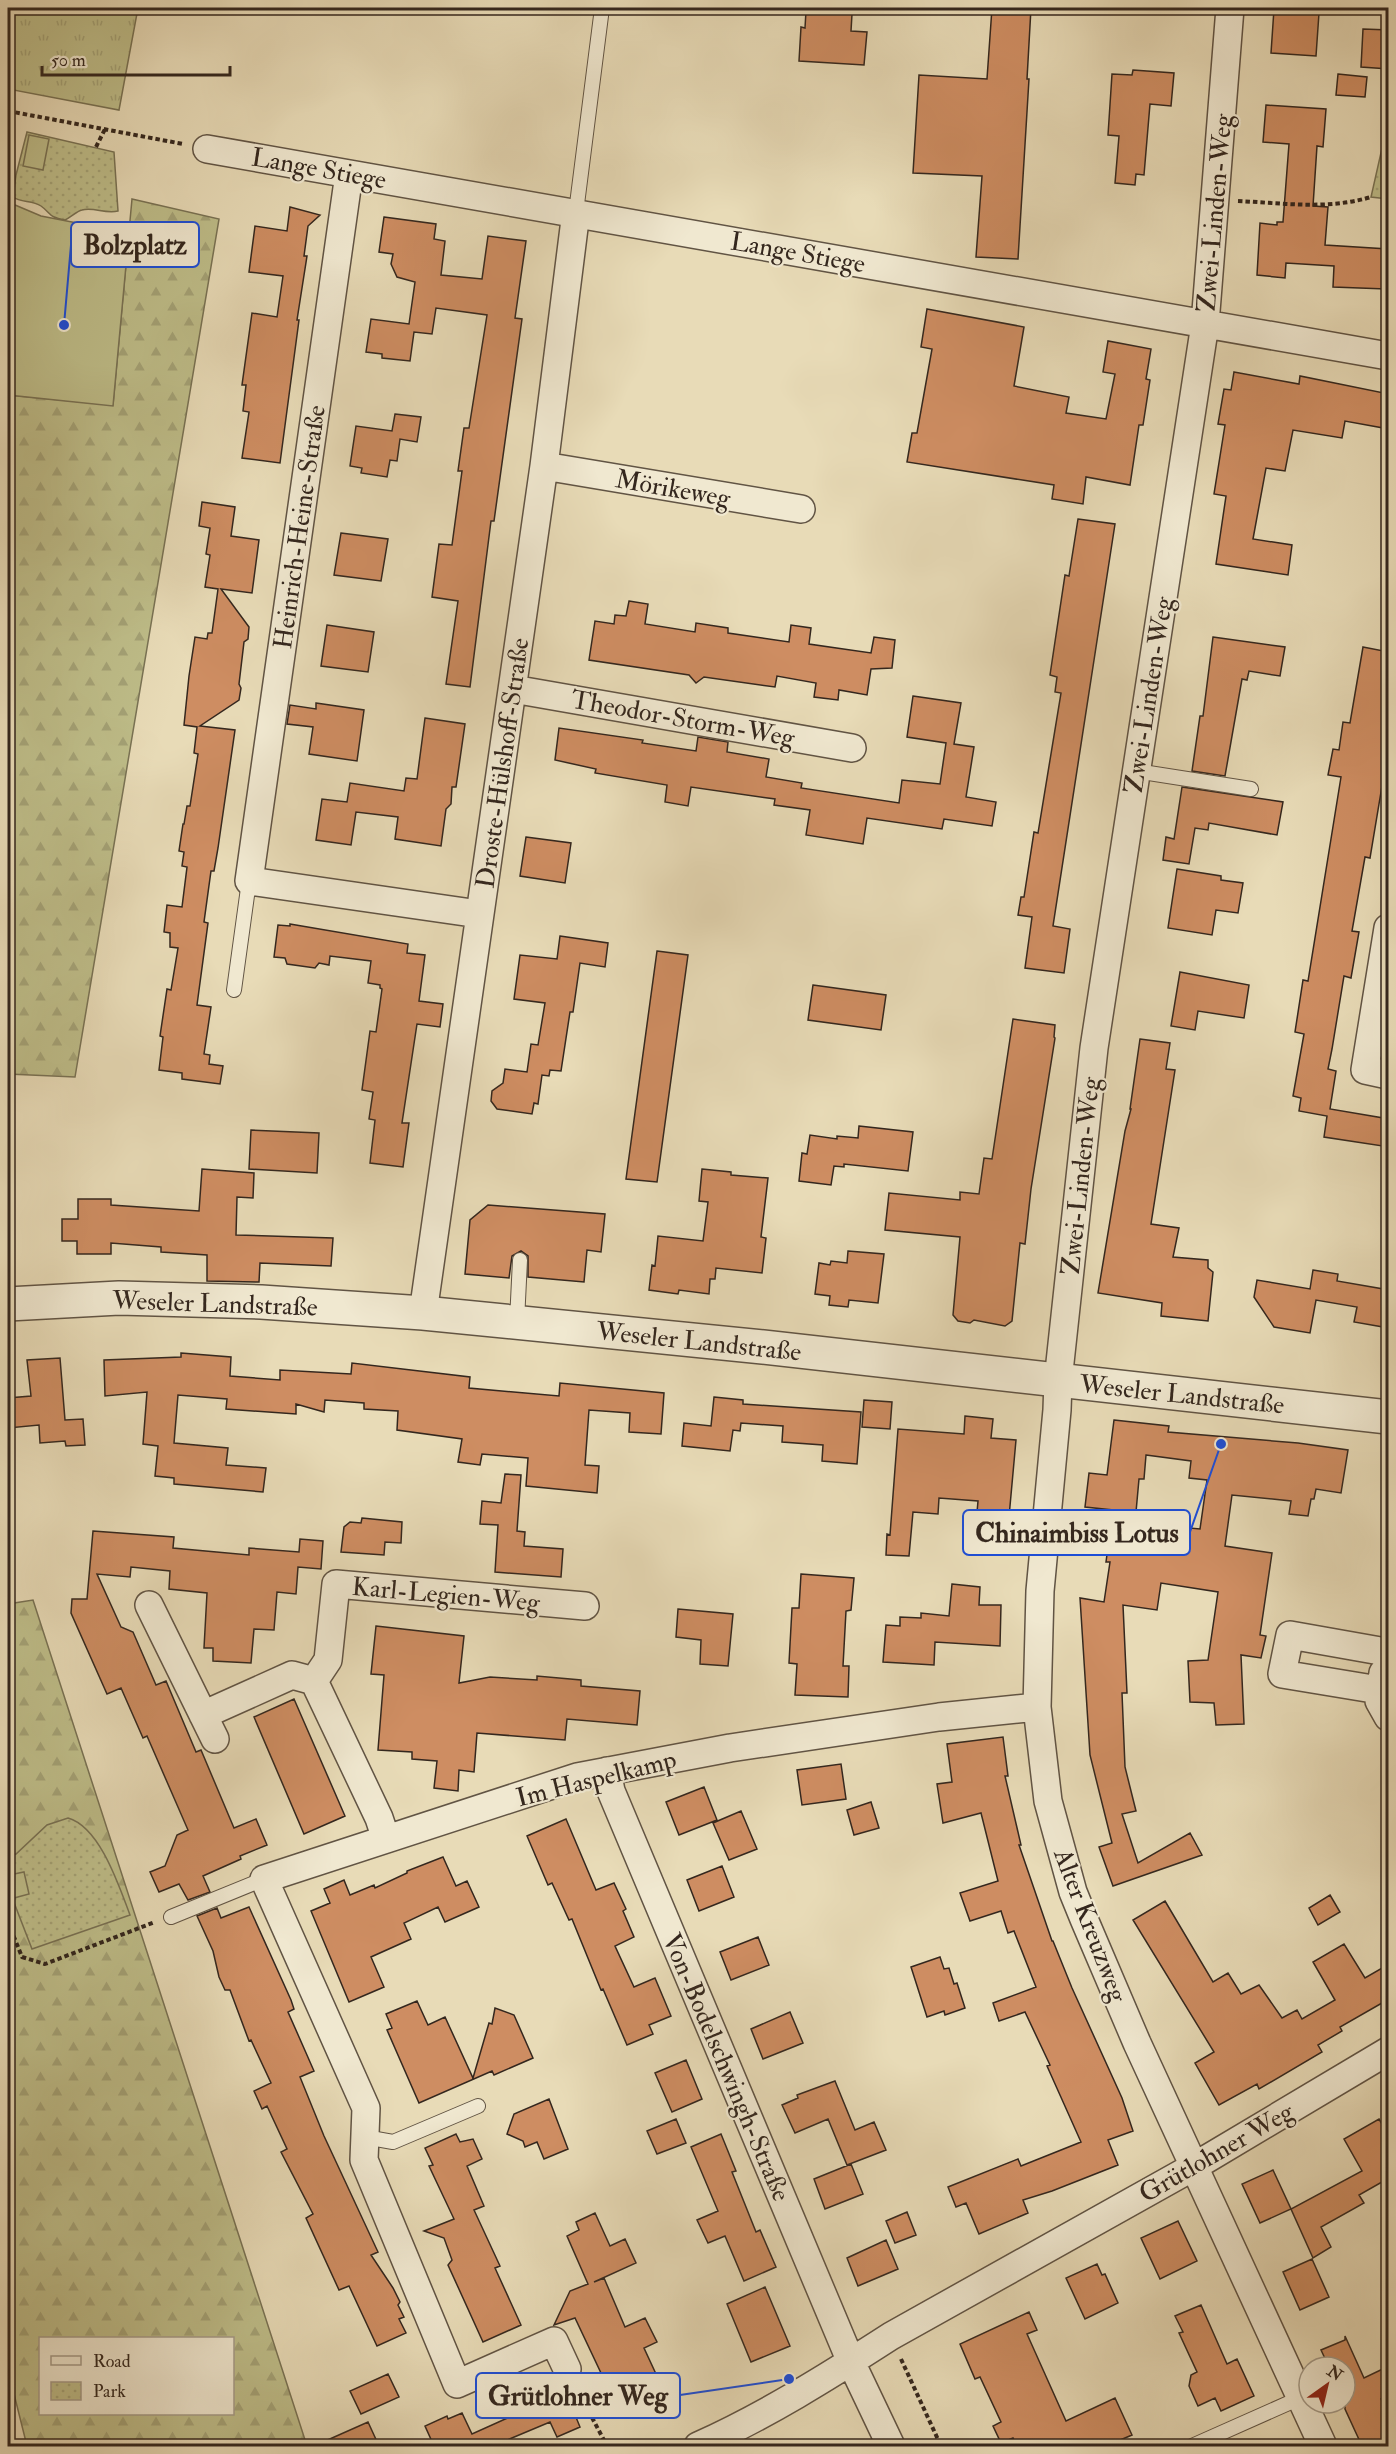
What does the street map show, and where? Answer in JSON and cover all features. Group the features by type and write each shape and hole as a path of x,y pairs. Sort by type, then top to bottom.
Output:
{"street":[{"name":"Zwei-Linden-Weg","path":"1058,1381 1094,1048 1205,324 1230,8"},
{"name":"Lange Stiege","path":"207,149 1389,356"},
{"name":"Heinrich-Heine-Straße","path":"249,881 349,174"},
{"name":"Droste-Hülshoff-Straße","path":"423,1313 544,466 576,212"},
{"name":"Mörikeweg","path":"544,466 801,509"},
{"name":"Theodor-Storm-Weg","path":"513,689 852,748"},
{"path":"249,881 479,914"},
{"path":"1389,928 1365,1070 1389,1075"},
{"name":"Weseler Landstraße","path":"8,1304 119,1298 226,1301 423,1313 517,1321 1389,1417"},
{"name":"Alter Kreuzweg","path":"1058,1381 1040,1590 1037,1707 1048,1801 1073,1892 1137,2043 1297,2391"},
{"name":"Karl-Legien-Weg","path":"314,1681 328,1660 336,1584 585,1606"},
{"path":"149,1605 214,1739"},
{"path":"1379,1690 1282,1674 1290,1635 1388,1652 1379,1690 1379,1701 1389,1717"},
{"path":"203,1715 292,1675 314,1681 379,1818 386,1839"},
{"name":"Im Haspelkamp","path":"264,1879 577,1777 730,1748 863,1727 1037,1707"},
{"name":"Von-Bodelschwingh-Straße","path":"607,1771 611,1791 851,2362 891,2446"},
{"path":"264,1879 366,2108 364,2160 458,2384 554,2341 567,2369"},
{"name":"Grütlohner Weg","path":"699,2446 728,2433 851,2362 891,2336 1195,2166 1389,2050"},
{"name":"Alter Kreuzweg","path":"1308,2415 1323,2446"}],"lane":[{"path":"576,212 602,8"},
{"path":"1136,771 1251,789"},
{"name":"Heinrich-Heine-Straße","path":"234,990 249,881"},
{"path":"517,1321 520,1260"},
{"name":"Im Haspelkamp","path":"171,1917 264,1879"},
{"path":"365,2137 393,2142 478,2106"},
{"path":"1192,2446 1297,2399"}],"path":[{"path":"8,111 207,149"},
{"path":"96,147 105,129"},
{"path":"1216,200 1325,205 1349,204 1371,197"},
{"path":"8,1922 22,1957 45,1964 171,1917"},
{"path":"891,2336 941,2446"},
{"path":"567,2369 607,2446"}],"green space":[{"path":"8,8 138,8 119,110 8,89"},
{"path":"1388,124 1388,199 1371,197"},
{"path":"27,132 114,152 118,211 82,210 65,220 53,216 38,204 13,197"},
{"path":"29,135 49,139 43,170 23,166"},
{"path":"132,199 219,219 75,1077 8,1074 8,395 113,405"},
{"path":"8,202 41,216 129,233 113,406 8,395"},
{"path":"33,1600 307,2446 27,2446 8,2370 8,1604"},
{"path":"68,1818 90,1833 99,1845 114,1874 130,1915 32,1949 8,1887 8,1857 16,1854 47,1825"},
{"path":"24,1872 29,1894 14,1898 9,1875"}],"building":[{"path":"992,8 1031,8 1018,259 976,257 982,176 913,173 919,75 987,79"},
{"path":"1274,9 1319,13 1316,56 1271,53"},
{"path":"806,11 852,14 851,31 867,32 864,65 799,61 801,27 805,28"},
{"path":"1363,29 1389,30 1389,69 1361,67"},
{"path":"1133,70 1174,73 1171,106 1150,104 1144,175 1136,174 1135,185 1115,183 1119,136 1108,135 1112,74 1132,75"},
{"path":"1338,74 1367,77 1365,97 1336,95"},
{"path":"1266,105 1326,109 1323,147 1317,146 1313,206 1328,207 1325,245 1388,249 1386,289 1333,287 1334,266 1286,263 1285,278 1257,275 1260,223 1277,225 1277,222 1283,222 1289,144 1263,142"},
{"path":"290,207 320,215 308,226 304,256 307,256 280,463 242,458 249,412 243,411 246,385 242,385 252,313 277,317 283,276 249,272 255,226 287,231"},
{"path":"384,217 436,224 434,239 445,241 441,275 482,279 488,236 526,241 515,318 522,319 494,521 491,521 470,687 446,684 458,601 432,597 439,544 452,545 462,471 458,471 464,428 469,428 487,315 436,308 432,334 414,332 410,361 382,358 382,354 366,352 371,319 409,324 415,282 397,277 391,264 393,254 379,252"},
{"path":"927,309 1024,327 1014,386 1069,397 1066,413 1106,419 1115,374 1103,372 1108,341 1151,349 1146,379 1150,380 1143,425 1139,425 1130,485 1086,477 1083,504 1052,499 1054,485 907,462 912,433 917,433 932,349 921,347"},
{"path":"1234,372 1299,384 1300,376 1389,394 1389,429 1345,421 1342,438 1293,430 1285,471 1266,468 1253,539 1292,545 1288,575 1216,564 1226,496 1214,494 1225,425 1218,424 1224,389 1231,390"},
{"path":"395,414 421,417 417,442 400,439 397,461 390,460 387,477 361,473 362,468 350,466 356,426 392,431"},
{"path":"202,502 235,507 231,536 259,540 252,593 221,589 249,627 248,639 244,642 239,700 200,726 235,730 218,848 214,871 211,871 204,922 208,923 197,1005 211,1007 204,1054 210,1055 209,1064 223,1066 220,1084 182,1079 182,1073 159,1070 163,1037 160,1036 167,989 171,990 178,948 170,947 170,933 164,932 167,905 182,907 187,867 182,866 184,852 179,851 187,806 190,806 198,754 194,753 197,727 184,725 189,676 195,637 207,639 208,633 212,633 218,589 205,587 210,555 206,554 210,528 199,526"},
{"path":"1078,519 1115,524 1053,926 1070,929 1064,973 1025,968 1032,917 1018,915 1021,897 1024,897 1034,832 1038,833 1061,693 1055,692 1057,677 1050,675 1065,575 1069,576"},
{"path":"341,533 388,539 381,581 334,575"},
{"path":"629,601 648,604 645,624 695,632 696,623 728,628 728,633 789,642 791,625 811,628 809,644 871,653 874,637 895,640 892,668 871,669 867,695 839,690 838,700 814,697 816,683 777,676 775,687 704,677 696,683 689,675 589,660 595,621 614,624 615,615 626,616"},
{"path":"327,625 374,632 368,672 321,666"},
{"path":"1213,637 1285,647 1280,676 1249,671 1247,680 1242,679 1225,776 1192,771 1200,716 1203,716"},
{"path":"1363,647 1389,652 1389,744 1370,858 1365,857 1352,931 1359,932 1351,978 1344,976 1328,1069 1336,1071 1330,1109 1389,1119 1389,1147 1324,1137 1327,1116 1299,1111 1301,1098 1293,1096 1304,1034 1295,1032 1303,980 1308,981 1341,777 1328,775 1333,749 1339,750 1343,722 1350,723"},
{"path":"913,696 961,703 954,744 974,747 966,797 996,802 992,826 944,819 942,829 867,818 863,844 806,835 810,810 774,805 775,799 691,787 688,806 665,802 667,785 595,773 596,769 555,760 559,728 643,740 642,743 696,751 698,737 728,742 727,752 769,759 766,777 802,783 801,788 899,803 902,780 940,784 946,743 907,737"},
{"path":"316,703 364,710 357,761 309,754 313,727 287,724 290,705 316,709"},
{"path":"425,718 465,724 456,787 452,787 451,804 446,809 441,846 395,839 398,817 356,812 351,845 316,840 322,799 347,802 350,783 404,791 406,778 417,779"},
{"path":"1182,787 1283,802 1277,835 1209,823 1208,830 1195,828 1189,864 1163,860 1166,837 1174,839"},
{"path":"526,837 571,843 565,883 520,876"},
{"path":"1177,869 1221,876 1221,880 1243,883 1238,913 1216,910 1212,935 1168,928"},
{"path":"290,924 408,944 407,953 425,955 419,1001 443,1004 440,1027 417,1024 402,1123 409,1123 403,1167 370,1163 375,1120 369,1119 373,1092 362,1090 370,1031 376,1032 382,989 380,985 368,983 371,961 330,956 329,965 319,963 315,968 287,964 285,958 274,957 278,925 290,926"},
{"path":"560,936 608,943 605,967 580,963 561,1071 550,1070 549,1076 542,1075 538,1104 534,1103 532,1114 497,1109 491,1101 492,1091 503,1083 505,1069 527,1072 531,1044 538,1045 545,1003 514,999 520,955 557,959"},
{"path":"657,951 688,955 657,1182 626,1179"},
{"path":"1180,972 1249,985 1244,1018 1198,1011 1195,1030 1171,1026"},
{"path":"813,985 886,995 881,1030 808,1020"},
{"path":"1013,1019 1055,1025 1055,1038 1031,1189 1025,1244 1020,1243 1012,1321 1005,1326 974,1320 970,1323 958,1321 953,1315 960,1237 885,1230 889,1193 960,1200 960,1192 979,1194 984,1158 992,1159"},
{"path":"1140,1039 1170,1043 1166,1069 1175,1070 1151,1224 1179,1228 1173,1257 1208,1260 1208,1268 1213,1272 1208,1321 1161,1316 1162,1303 1098,1293 1125,1131 1131,1109"},
{"path":"859,1126 913,1132 908,1171 844,1164 844,1167 834,1166 831,1185 799,1181 802,1153 807,1154 810,1135 837,1139 837,1136 858,1138"},
{"path":"251,1130 319,1133 317,1173 249,1169"},
{"path":"202,1169 254,1173 253,1198 237,1197 236,1235 333,1238 331,1266 260,1263 259,1282 207,1281 207,1255 161,1252 161,1247 111,1243 111,1254 77,1254 77,1241 62,1241 62,1219 78,1219 78,1199 111,1199 111,1205 199,1211"},
{"path":"702,1169 731,1172 731,1175 768,1178 761,1237 766,1238 762,1273 716,1268 715,1279 710,1279 709,1294 679,1290 678,1294 649,1290 652,1265 655,1266 658,1236 703,1241 708,1202 699,1201"},
{"path":"488,1205 605,1214 601,1252 587,1250 584,1282 528,1277 528,1256 521,1251 512,1256 509,1278 465,1274 470,1220"},
{"path":"848,1251 884,1254 878,1303 849,1300 848,1307 829,1305 830,1296 815,1294 819,1263 830,1265 831,1261 847,1263"},
{"path":"1313,1270 1338,1274 1337,1281 1389,1290 1389,1328 1354,1322 1357,1307 1316,1300 1310,1333 1274,1327 1254,1297 1257,1280 1310,1289"},
{"path":"181,1353 231,1357 230,1376 280,1380 280,1370 351,1374 352,1363 470,1377 469,1388 559,1396 560,1383 664,1393 661,1434 629,1432 630,1413 589,1410 585,1465 599,1466 597,1493 526,1486 528,1458 482,1454 480,1465 458,1462 462,1439 397,1430 398,1411 364,1409 364,1403 325,1400 324,1412 296,1404 296,1414 226,1409 227,1399 178,1395 174,1443 228,1448 226,1465 266,1468 263,1492 174,1484 174,1478 155,1476 158,1446 143,1444 147,1392 105,1396 104,1360 181,1357"},
{"path":"60,1358 65,1420 83,1419 85,1445 66,1446 65,1441 40,1443 39,1425 8,1428 8,1398 31,1396 27,1360"},
{"path":"714,1397 743,1400 743,1404 861,1412 857,1464 822,1461 823,1445 782,1442 783,1426 741,1423 740,1431 733,1430 730,1451 682,1446 684,1423 711,1426"},
{"path":"864,1400 892,1402 890,1429 862,1427"},
{"path":"965,1416 993,1419 991,1438 1016,1440 1006,1550 974,1547 978,1501 939,1498 938,1514 913,1512 909,1556 886,1555 887,1534 890,1535 898,1429 964,1434"},
{"path":"1114,1420 1169,1426 1168,1432 1298,1443 1348,1450 1341,1493 1316,1489 1314,1499 1311,1499 1308,1516 1289,1514 1291,1501 1232,1495 1225,1546 1272,1553 1260,1635 1266,1636 1261,1658 1241,1655 1244,1724 1216,1725 1214,1703 1190,1702 1188,1661 1208,1660 1218,1592 1161,1583 1157,1610 1123,1605 1127,1693 1122,1693 1125,1767 1136,1811 1122,1814 1138,1863 1190,1833 1202,1855 1113,1886 1099,1847 1112,1843 1090,1755 1080,1598 1104,1602 1110,1562 1106,1562 1113,1510 1085,1507 1089,1473 1107,1475","holes":["1146,1455 1191,1461 1189,1478 1207,1480 1200,1529 1135,1523 1139,1479 1144,1479"]},
{"path":"505,1474 521,1475 517,1531 525,1532 524,1546 563,1549 561,1577 495,1572 498,1525 480,1524 482,1501 501,1503"},
{"path":"362,1518 402,1522 401,1543 385,1542 384,1555 341,1552 344,1527 350,1522 361,1523"},
{"path":"93,1531 174,1537 173,1548 249,1555 249,1548 299,1552 300,1539 323,1541 321,1569 298,1567 296,1594 277,1592 274,1630 254,1629 251,1663 213,1661 213,1648 204,1648 207,1593 169,1589 170,1571 131,1567 130,1577 97,1574 121,1627 133,1632 156,1685 166,1681 196,1752 201,1750 234,1828 256,1819 267,1845 240,1856 241,1859 203,1876 210,1892 188,1900 179,1884 159,1892 150,1872 165,1866 177,1835 188,1830 147,1736 143,1738 121,1688 107,1694 71,1613 72,1599 87,1599"},
{"path":"801,1574 854,1578 851,1610 846,1611 843,1666 849,1666 848,1697 795,1695 797,1664 789,1663 792,1608 799,1608"},
{"path":"952,1584 980,1587 979,1605 1001,1605 1000,1646 935,1642 934,1665 883,1662 886,1625 900,1626 900,1617 921,1618 921,1613 949,1616"},
{"path":"678,1609 733,1614 728,1666 700,1664 701,1640 676,1637"},
{"path":"376,1626 464,1636 459,1683 490,1677 537,1680 537,1676 581,1680 581,1686 640,1691 637,1725 567,1719 565,1740 477,1733 474,1772 459,1770 458,1791 434,1788 437,1761 412,1759 412,1752 378,1750 384,1675 371,1674"},
{"path":"294,1699 345,1816 304,1834 254,1717"},
{"path":"1003,1737 1008,1776 1005,1776 1021,1845 1019,1845 1052,1941 1122,2098 1133,2131 1108,2140 1118,2165 1023,2200 1028,2213 979,2234 966,2203 956,2207 948,2187 1018,2159 1021,2166 1081,2142 1047,2066 1050,2065 1025,2012 999,2021 993,2003 1036,1987 1014,1931 1008,1933 1001,1911 970,1921 960,1893 998,1881 981,1813 943,1823 937,1784 952,1782 947,1744"},
{"path":"841,1764 846,1799 802,1805 797,1770"},
{"path":"704,1787 717,1820 679,1835 666,1802"},
{"path":"871,1802 879,1828 854,1835 847,1810"},
{"path":"741,1811 757,1849 729,1860 713,1823"},
{"path":"566,1819 596,1890 614,1883 626,1909 623,1911 634,1937 615,1946 634,1987 655,1978 671,2016 649,2025 653,2034 627,2045 603,1989 601,1990 572,1919 569,1920 552,1883 548,1885 527,1836"},
{"path":"443,1857 456,1886 467,1881 479,1907 445,1922 438,1907 404,1923 411,1939 371,1957 384,1987 349,2002 311,1911 330,1903 324,1889 344,1880 350,1895 374,1885 375,1888 407,1871"},
{"path":"722,1866 734,1897 699,1911 687,1880"},
{"path":"1330,1895 1340,1912 1318,1925 1309,1908"},
{"path":"1165,1901 1213,1982 1228,1973 1241,1994 1259,1985 1282,2018 1297,2010 1302,2019 1335,2000 1313,1962 1344,1944 1365,1978 1389,1964 1389,1999 1340,2027 1342,2031 1318,2045 1322,2052 1259,2089 1257,2084 1219,2105 1195,2063 1214,2052 1133,1920"},
{"path":"249,1907 291,2000 294,2009 288,2012 314,2071 300,2077 324,2136 378,2252 371,2255 400,2302 398,2305 404,2317 399,2319 406,2333 377,2346 349,2286 339,2290 306,2218 313,2214 281,2152 287,2149 267,2106 262,2109 254,2091 271,2083 251,2040 249,2041 230,1990 225,1990 219,1977 213,1951 197,1916 217,1908 221,1918"},
{"path":"758,1937 769,1965 731,1980 720,1952"},
{"path":"940,1957 944,1969 949,1968 954,1984 957,1983 965,2008 945,2015 944,2011 927,2017 911,1967"},
{"path":"417,2001 428,2025 445,2017 473,2078 489,2023 492,2024 495,2008 514,2015 533,2058 494,2075 492,2071 419,2103 387,2030 392,2028 386,2014"},
{"path":"790,2012 803,2043 763,2059 751,2029"},
{"path":"686,2060 702,2099 672,2112 655,2073"},
{"path":"835,2081 855,2130 874,2122 886,2150 847,2165 828,2119 795,2133 782,2105 798,2098 797,2095"},
{"path":"549,2099 568,2149 544,2159 537,2142 525,2147 523,2141 507,2134 514,2114"},
{"path":"676,2119 686,2143 657,2154 647,2131"},
{"path":"1379,2119 1389,2136 1389,2178 1359,2195 1364,2203 1321,2227 1331,2247 1313,2258 1291,2209 1362,2171 1344,2139"},
{"path":"456,2134 460,2142 473,2139 482,2159 467,2166 484,2206 474,2210 500,2266 495,2268 521,2325 483,2342 448,2265 452,2260 444,2238 424,2231 454,2219 429,2166 433,2165 425,2148"},
{"path":"721,2134 736,2171 732,2172 756,2232 760,2230 776,2267 744,2281 725,2236 708,2243 697,2220 718,2211 691,2147"},
{"path":"851,2164 863,2194 825,2209 814,2179"},
{"path":"1273,2170 1291,2209 1260,2223 1242,2184"},
{"path":"907,2212 916,2235 895,2243 886,2221"},
{"path":"595,2213 610,2246 625,2239 636,2263 594,2282 604,2278 625,2327 645,2318 657,2342 644,2348 663,2389 618,2409 575,2318 554,2325 570,2291 588,2284 567,2236 579,2230 576,2222"},
{"path":"1178,2221 1197,2261 1160,2279 1141,2238"},
{"path":"886,2240 898,2269 858,2286 847,2258"},
{"path":"1312,2259 1329,2297 1300,2310 1283,2272"},
{"path":"1097,2264 1102,2275 1105,2274 1118,2303 1085,2319 1066,2278"},
{"path":"765,2287 790,2346 751,2362 727,2304"},
{"path":"1201,2305 1227,2364 1237,2359 1254,2396 1221,2411 1215,2398 1198,2406 1189,2386 1191,2375 1197,2372 1179,2333 1183,2332 1175,2316"},
{"path":"1029,2312 1037,2330 1027,2334 1066,2421 1115,2398 1132,2435 1106,2446 1017,2446 1013,2438 1001,2443 993,2426 1001,2422 980,2377 975,2379 960,2344"},
{"path":"1345,2336 1354,2355 1323,2355 1321,2350 1345,2340"},
{"path":"1357,2363 1364,2378 1389,2366 1389,2396 1381,2399 1389,2416 1389,2446 1362,2446 1348,2415 1357,2415"},
{"path":"388,2374 399,2397 361,2414 350,2391"},
{"path":"547,2381 557,2406 569,2400 580,2427 557,2437 550,2422 493,2446 434,2446 425,2426 447,2416 448,2419 462,2413 472,2434 523,2411 516,2395"},
{"path":"368,2422 379,2446 314,2446"}],"place":[{"name":"Bolzplatz","path":"64,325"},
{"name":"Chinaimbiss Lotus","path":"1221,1444"},
{"name":"Grütlohner Weg","path":"789,2379"}]}
